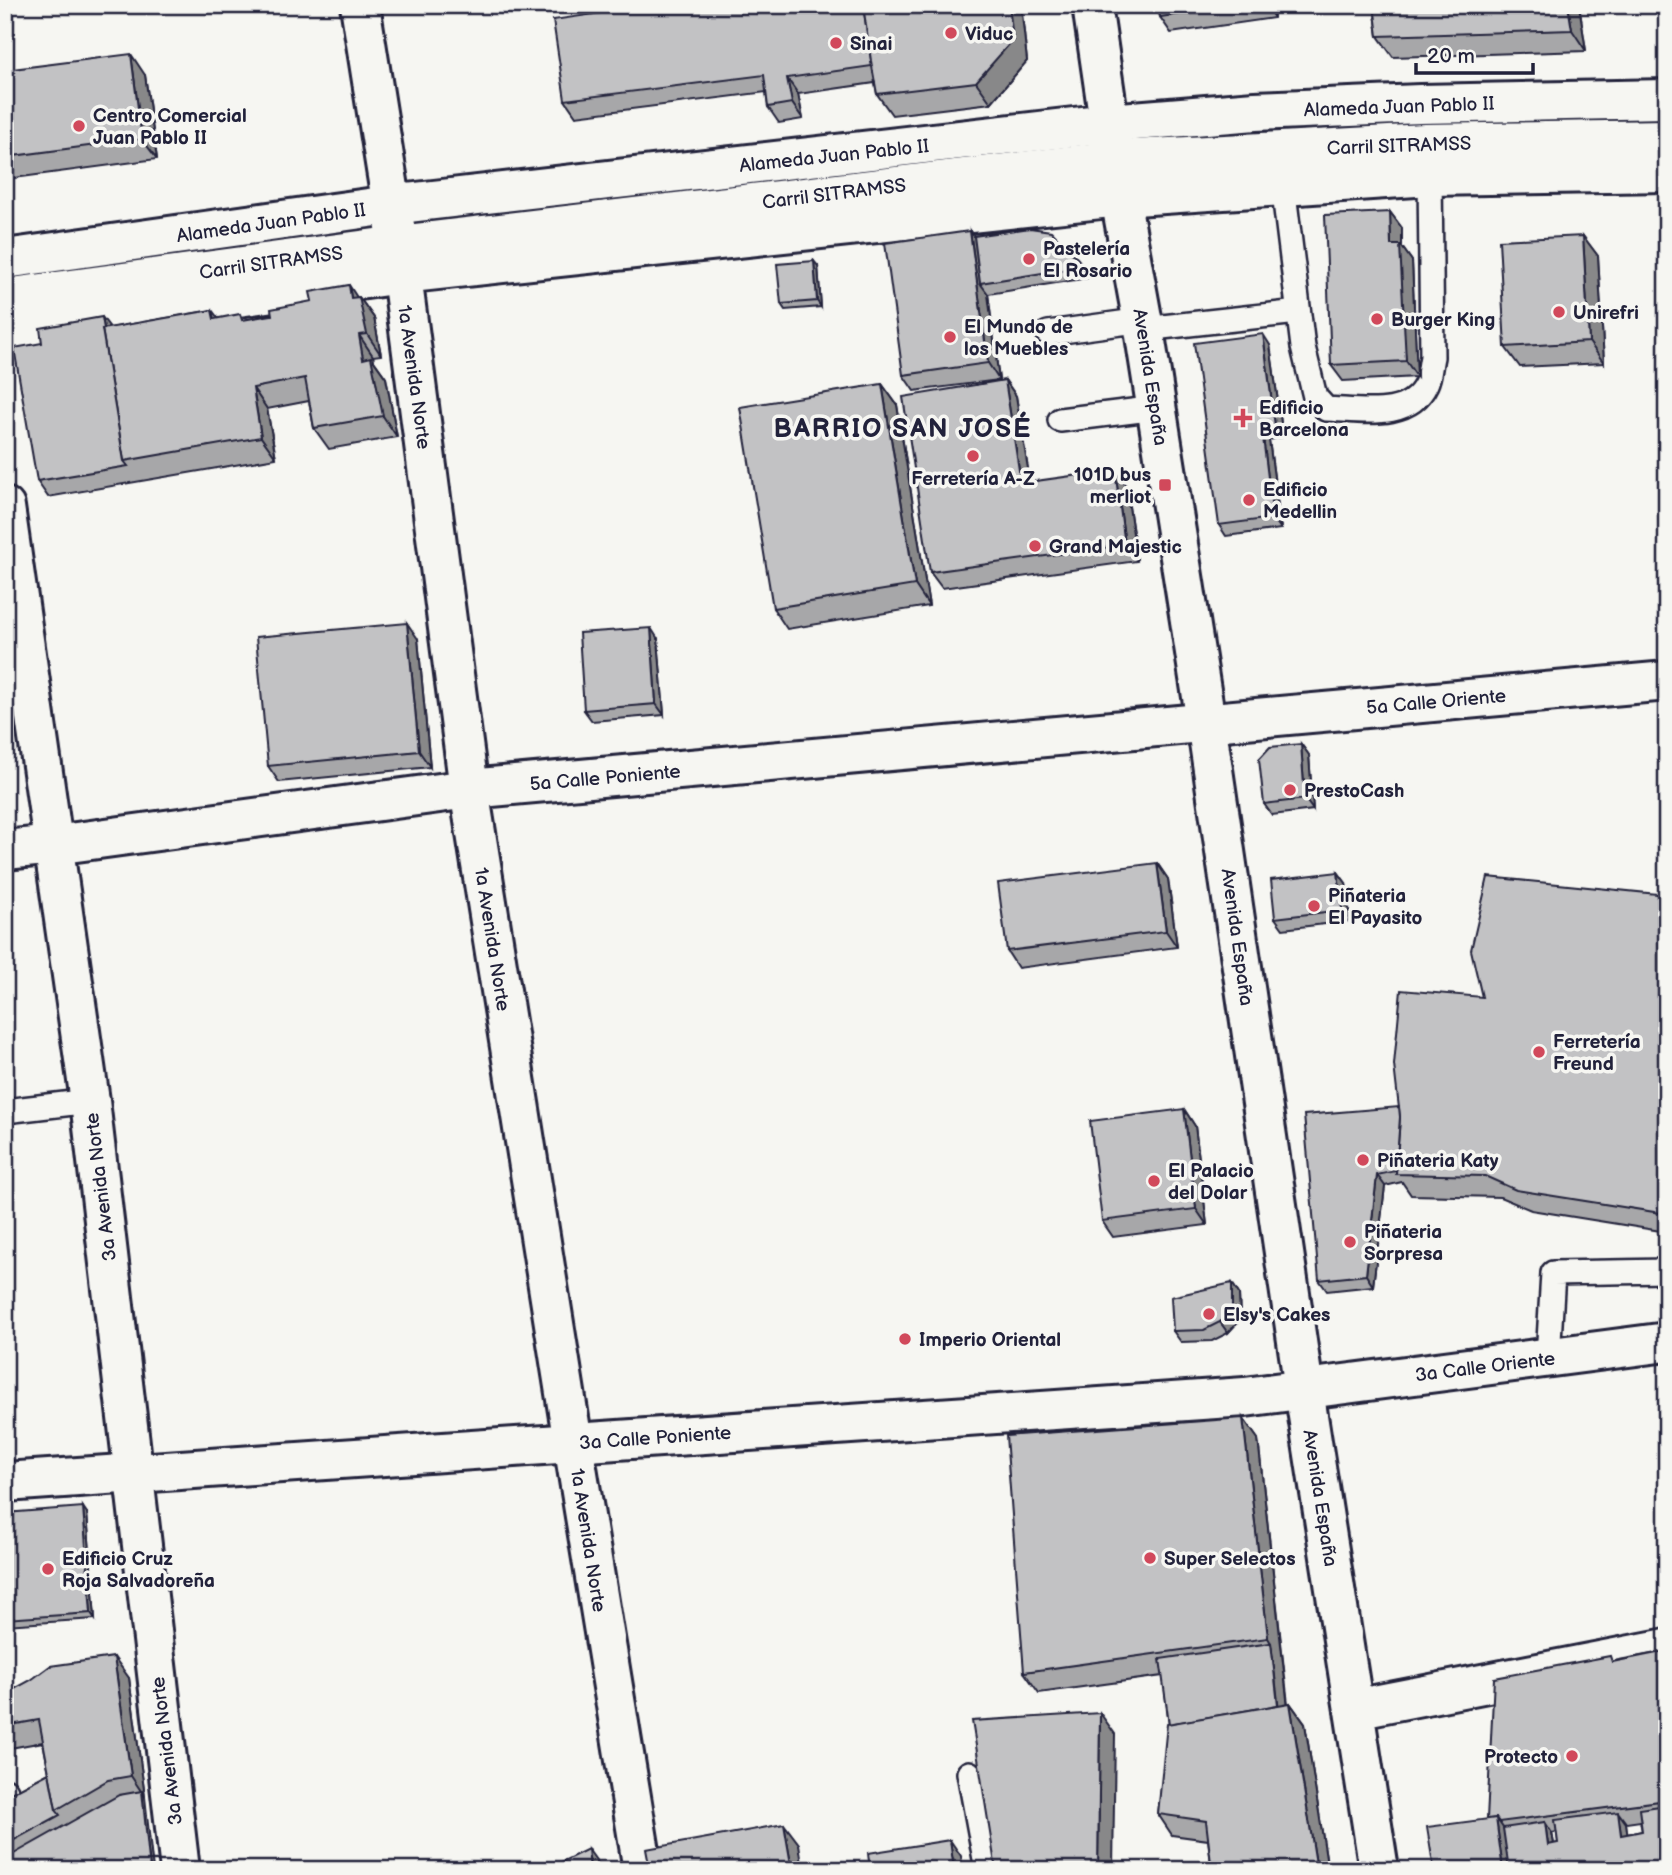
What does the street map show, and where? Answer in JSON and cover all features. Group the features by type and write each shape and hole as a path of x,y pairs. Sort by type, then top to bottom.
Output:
{"street":[{"name":"1a Avenida Norte","path":"360,5 399,259 469,789 643,1870"},
{"name":"Avenida España","path":"1092,5 1120,197 1157,408 1206,722 1304,1391 1379,1870"},
{"name":"Alameda Juan Pablo II","path":"5,259 390,205 1112,142 1283,110 1476,102 1667,99"},
{"name":"Carril SITRAMSS","path":"5,298 399,259 1112,142 1425,143 1667,139"},
{"path":"5,330 399,259 1283,185 1430,176 1667,172"},
{"name":"3a Avenida Norte","path":"5,507 90,1101 180,1870"},
{"name":"5a Calle Oriente","path":"1206,722 1667,681"},
{"name":"5a Calle Poniente","path":"5,850 469,789 1206,722"},
{"name":"3a Calle Oriente","path":"1304,1391 1667,1342"},
{"name":"3a Calle Poniente","path":"5,1482 1304,1391"},
{"path":"1354,1709 1667,1648"}],"lane":[{"path":"1283,185 1303,347 1315,397 1326,409 1370,411 1401,409 1417,398 1427,382 1432,357 1430,176"},
{"path":"1048,333 1298,313"},
{"path":"1060,421 1157,408"},
{"path":"5,1111 90,1101"},
{"path":"1548,1358 1553,1273 1667,1270"},
{"path":"969,1773 986,1870"}],"building":[{"path":"656,5 863,5 872,66 787,78 792,103 768,107 764,75 565,100 553,20"},
{"name":"Viduc","path":"863,5 1009,5 1013,40 976,82 877,94"},
{"path":"1158,5 1239,5 1160,17"},
{"path":"1374,5 1568,5 1572,30 1378,36"},
{"name":"Centro Comercial Juan Pablo II","path":"131,54 142,139 5,157 5,70"},
{"name":"Burger King","path":"1390,212 1391,245 1400,245 1406,361 1331,365 1325,215"},
{"name":"Pastelería El Rosario","path":"1030,228 1051,231 1078,259 1080,267 980,283 974,236"},
{"name":"El Mundo de los Muebles","path":"970,231 988,363 903,375 885,243"},
{"name":"Unirefri","path":"1583,236 1589,342 1505,347 1499,240"},
{"path":"814,261 817,301 781,304 777,264"},
{"path":"349,285 351,298 359,297 367,334 359,335 363,359 371,357 383,416 314,428 305,378 253,388 261,437 124,461 102,329 212,310 214,319 240,314 242,320 272,315 271,309 312,301 310,292"},
{"path":"102,317 124,461 128,466 37,481 14,348 42,343 40,328"},
{"path":"1263,334 1275,426 1262,429 1273,518 1219,525 1194,343"},
{"path":"1005,380 1021,483 1115,470 1125,545 930,572 903,397"},
{"path":"882,384 915,585 773,608 740,407"},
{"path":"407,623 419,751 268,766 256,637"},
{"path":"651,628 656,704 584,710 579,633"},
{"name":"PrestoCash","path":"1301,744 1305,799 1264,804 1259,759 1270,747"},
{"path":"1157,863 1166,931 1007,951 998,883"},
{"name":"Piñateria El Payasito","path":"1338,872 1342,910 1275,918 1271,880"},
{"name":"Ferretería Freund","path":"1488,877 1667,895 1667,1214 1516,1190 1485,1176 1396,1174 1400,1117 1394,1065 1401,990 1482,997 1471,950"},
{"path":"1399,1107 1396,1171 1377,1175 1366,1275 1319,1280 1304,1115"},
{"name":"El Palacio del Dolar","path":"1184,1109 1196,1209 1102,1221 1090,1121"},
{"path":"1232,1283 1232,1309 1220,1322 1204,1330 1173,1331 1171,1297"},
{"name":"Super Selectos","path":"1243,1418 1268,1638 1024,1672 1006,1436"},
{"name":"Edificio Cruz Roja Salvadoreña","path":"83,1507 91,1613 5,1619 5,1513"},
{"path":"1271,1643 1278,1705 1169,1724 1160,1659"},
{"name":"Protecto","path":"1667,1651 1667,1800 1499,1822 1496,1818 1487,1819 1494,1678 1610,1656 1612,1662"},
{"path":"114,1657 131,1776 108,1780 56,1810 39,1720 5,1726 5,1694 50,1666"},
{"path":"1290,1703 1317,1870 1210,1870 1206,1821 1158,1814 1167,1724"},
{"path":"1100,1713 1098,1870 996,1870 972,1721"},
{"path":"49,1773 56,1810 60,1815 5,1845 5,1796"},
{"path":"142,1791 150,1870 5,1870 5,1859 119,1795"},
{"path":"1667,1805 1667,1870 1509,1870 1503,1828 1545,1822 1548,1845 1558,1843 1555,1820 1618,1812 1621,1835 1642,1831 1639,1809"},
{"path":"1496,1818 1503,1870 1434,1870 1427,1827"},
{"path":"784,1824 792,1870 650,1870 646,1849"},
{"path":"950,1840 954,1870 870,1870 868,1853"},
{"path":"588,1849 590,1870 545,1870"}],"place":[{"name":"Viduc","path":"951,33"},
{"name":"Sinai","path":"836,43"},
{"name":"Centro Comercial Juan Pablo II","path":"79,126"},
{"name":"Pastelería El Rosario","path":"1029,259"},
{"name":"Unirefri","path":"1559,312"},
{"name":"Burger King","path":"1377,319"},
{"name":"El Mundo de los Muebles","path":"950,337"},
{"name":"Edificio Barcelona","path":"1243,418"},
{"name":"Ferretería A-Z","path":"973,456"},
{"name":"101D bus merliot","path":"1165,485"},
{"name":"Edificio Medellin","path":"1249,500"},
{"name":"Grand Majestic","path":"1035,546"},
{"name":"PrestoCash","path":"1290,790"},
{"name":"Piñateria El Payasito","path":"1314,906"},
{"name":"Ferretería Freund","path":"1539,1052"},
{"name":"Piñateria Katy","path":"1363,1160"},
{"name":"El Palacio del Dolar","path":"1154,1181"},
{"name":"Piñateria Sorpresa","path":"1350,1242"},
{"name":"Elsy's Cakes","path":"1209,1314"},
{"name":"Imperio Oriental","path":"905,1339"},
{"name":"Super Selectos","path":"1150,1558"},
{"name":"Edificio Cruz Roja Salvadoreña","path":"48,1569"},
{"name":"Protecto","path":"1572,1756"}],"district":[{"name":"BARRIO SAN JOSÉ","path":"903,428"}]}
